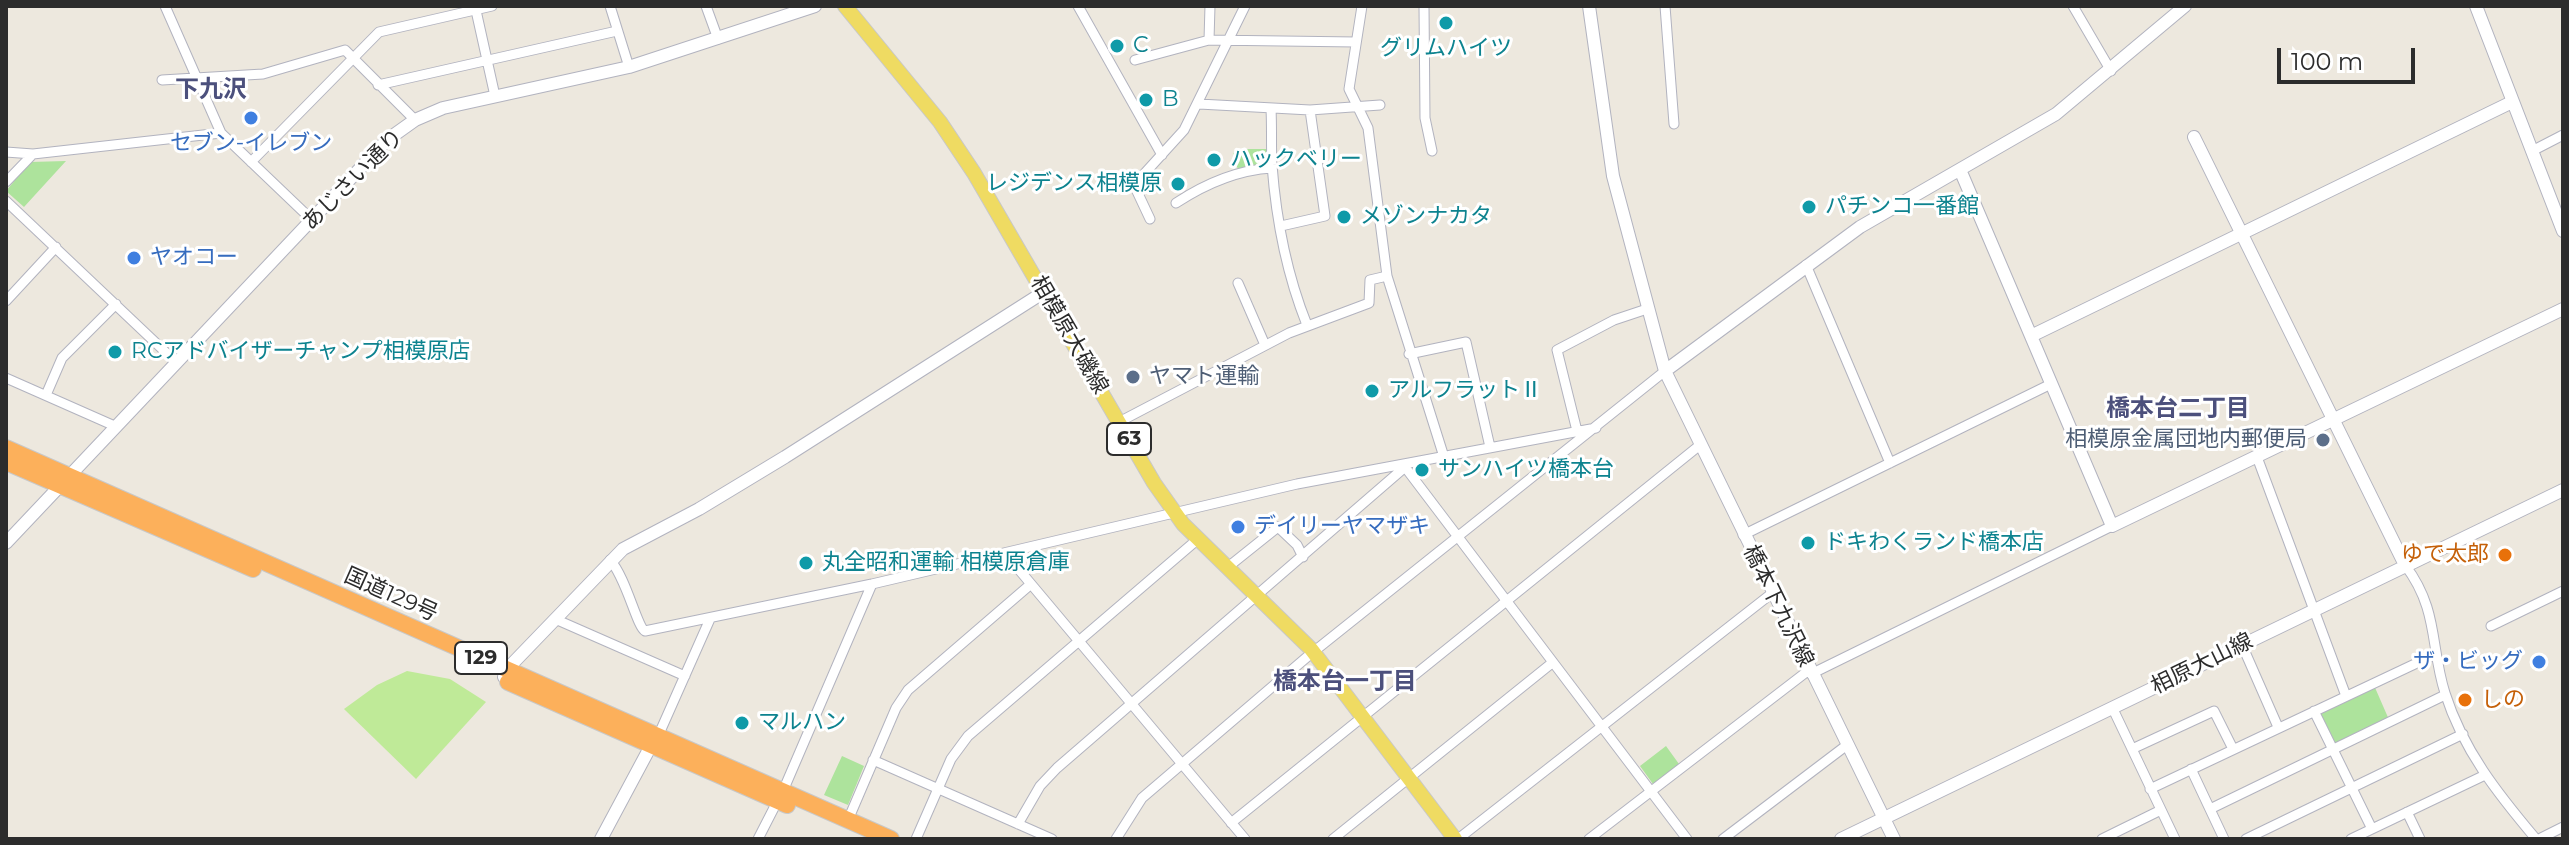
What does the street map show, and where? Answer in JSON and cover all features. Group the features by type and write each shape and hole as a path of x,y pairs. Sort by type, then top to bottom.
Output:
{"highway":[{"name":"国道129号","path":"6,448 66,481 780,796 866,839"},
{"name":"国道129号","path":"6,462 66,481"},
{"name":"国道129号","path":"780,796 891,839"}],"main road":[{"name":"相模原大磯線","path":"845,6 940,122 974,173 1175,513 1313,652 1456,839"}],"street":[{"path":"165,6 194,78 221,133 312,220"},
{"path":"251,162 351,57 379,32 492,6"},
{"path":"610,6 629,67"},
{"path":"706,6 718,39"},
{"name":"あじさい通り","path":"6,543 387,140 415,120 443,108 629,67 815,6"},
{"path":"1078,6 1162,155"},
{"path":"1209,40 1210,6"},
{"path":"1150,219 1134,185 1181,135 1245,6"},
{"path":"1362,6 1349,89 1368,128 1387,276 1409,354 1444,457"},
{"path":"1424,6 1425,118 1432,151"},
{"name":"橋本下九沢線","path":"1589,6 1613,176 1665,371 1771,594 1894,839"},
{"path":"1665,6 1674,124"},
{"path":"2073,6 2111,71"},
{"path":"1116,839 1134,807 1313,652 1665,371 1860,227 1961,172 2049,118 2111,71 2185,6"},
{"path":"2476,6 2563,231"},
{"path":"475,8 495,96"},
{"path":"378,85 617,31"},
{"path":"1135,60 1209,40 1356,42"},
{"path":"162,80 263,74 348,51 415,120"},
{"path":"2031,336 2512,102"},
{"path":"1199,104 1310,110 1380,105"},
{"path":"1271,109 1272,168 1281,226 1293,285 1307,325"},
{"path":"1281,226 1325,216 1310,110"},
{"path":"6,152 33,154 221,133"},
{"path":"2532,151 2563,135"},
{"path":"2194,137 2432,618 2445,695 2483,776 2537,839 2563,827"},
{"path":"6,182 33,154"},
{"path":"1176,203 1201,186 1246,171 1272,168"},
{"path":"1961,172 2112,526"},
{"path":"6,201 177,363"},
{"path":"6,301 56,247"},
{"path":"1806,265 1890,463"},
{"path":"1119,422 1307,325 1369,303 1370,280 1387,276"},
{"path":"1238,283 1265,345"},
{"path":"505,675 623,549 699,509 853,415 1044,292"},
{"path":"46,395 62,358 116,304"},
{"path":"1577,431 1557,350 1614,320 1647,309"},
{"path":"1589,839 1810,672 2563,309"},
{"path":"1409,354 1466,342 1490,447"},
{"path":"6,378 117,427"},
{"path":"1743,535 2051,384"},
{"path":"610,560 628,588 643,631 872,584 1297,484 1405,467 1490,447 1596,428"},
{"path":"1231,823 1700,445"},
{"path":"2257,457 2346,696"},
{"path":"1405,467 1687,839"},
{"path":"1018,824 1047,777 1405,467"},
{"name":"相原大山線","path":"1841,839 2563,490"},
{"path":"1228,567 1278,527 1297,545 1303,557"},
{"path":"916,839 951,759 968,736 1198,539"},
{"path":"1005,553 1245,839"},
{"path":"758,839 780,796 872,584"},
{"path":"848,820 873,760 908,690 1031,584"},
{"path":"2491,626 2563,591"},
{"path":"1456,839 1771,594"},
{"path":"555,619 685,676"},
{"path":"601,839 654,740 710,619"},
{"path":"2242,645 2278,727"},
{"path":"2150,789 2436,654"},
{"path":"1333,839 1552,663"},
{"path":"2210,809 2445,695"},
{"path":"2112,707 2175,839"},
{"path":"2132,749 2214,711 2233,749"},
{"path":"2314,711 2372,829"},
{"path":"2246,839 2463,734"},
{"path":"1723,839 1847,745"},
{"path":"873,760 1052,839"},
{"path":"2191,769 2224,839"},
{"path":"2351,839 2483,776"},
{"path":"2102,839 2161,810"},
{"path":"2407,812 2420,839"},
{"path":"2123,829 2128,839"}],"green space":[{"path":"1246,149 1268,149 1268,162 1238,170 1233,153"},
{"path":"66,161 24,207 6,191 30,162"},
{"path":"407,671 450,679 486,702 416,779 344,709 377,685"},
{"path":"2373,683 2390,722 2333,749 2314,711"},
{"path":"1666,746 1679,764 1653,784 1640,766"},
{"path":"842,756 864,766 848,805 824,795"}],"place":[{"name":"グリムハイツ","path":"1446,23"},
{"name":"C","path":"1117,46"},
{"name":"B","path":"1146,100"},
{"name":"セブン-イレブン","path":"251,118"},
{"name":"ハックベリー","path":"1214,160"},
{"name":"レジデンス相模原","path":"1178,184"},
{"name":"パチンコ一番館","path":"1809,207"},
{"name":"メゾンナカタ","path":"1344,217"},
{"name":"ヤオコー","path":"134,258"},
{"name":"RCアドバイザーチャンプ相模原店","path":"115,352"},
{"name":"ヤマト運輸","path":"1133,377"},
{"name":"アルフラットⅡ","path":"1372,391"},
{"name":"相模原金属団地内郵便局","path":"2323,440"},
{"name":"サンハイツ橋本台","path":"1422,470"},
{"name":"デイリーヤマザキ","path":"1238,527"},
{"name":"ドキわくランド橋本店","path":"1808,543"},
{"name":"ゆで太郎","path":"2505,555"},
{"name":"丸全昭和運輸 相模原倉庫","path":"806,563"},
{"name":"ザ・ビッグ","path":"2539,662"},
{"name":"しの","path":"2465,700"},
{"name":"マルハン","path":"742,723"}],"district":[{"name":"下九沢","path":"211,90"},
{"name":"橋本台二丁目","path":"2178,409"},
{"name":"橋本台一丁目","path":"1345,682"}]}
